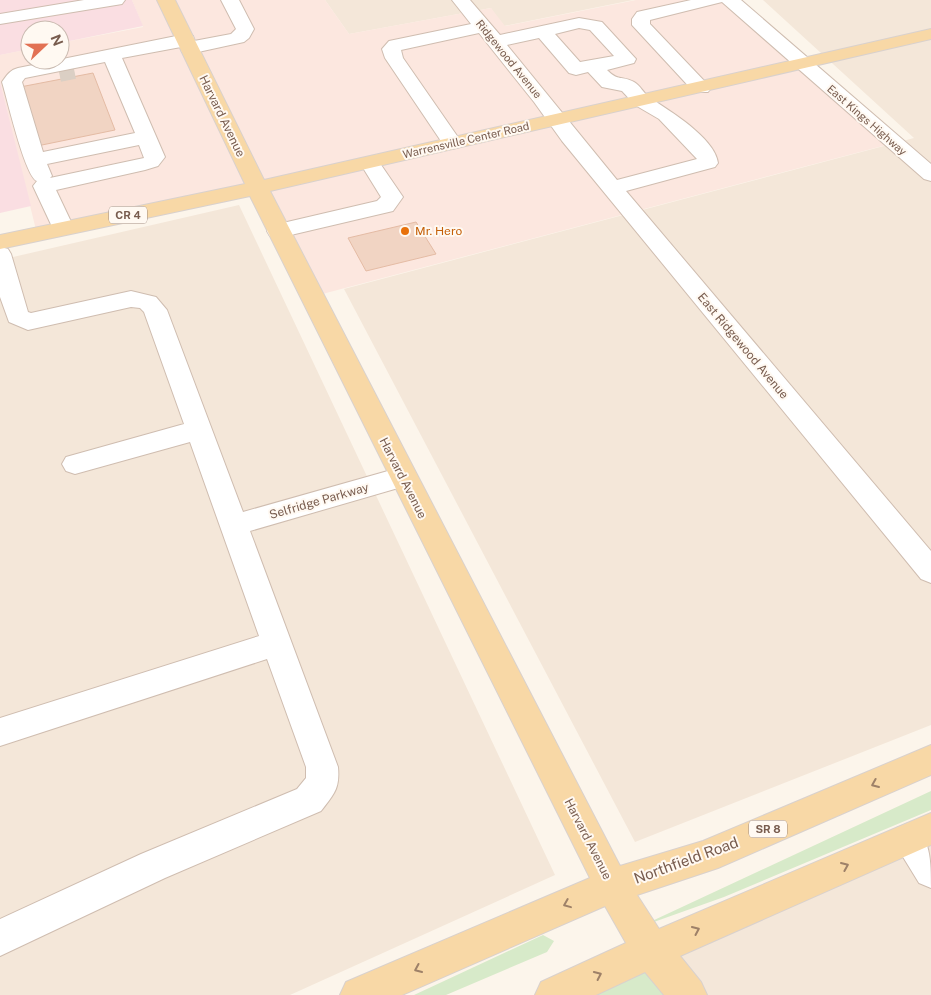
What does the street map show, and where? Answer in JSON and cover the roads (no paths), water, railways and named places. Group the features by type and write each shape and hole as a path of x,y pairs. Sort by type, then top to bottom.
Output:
{"main road":[{"name":"Harvard Avenue","path":"166,0 256,188 612,886 651,950 688,995"},
{"name":"Warrensville Center Road","path":"0,242 256,188 556,120 635,94 702,88 931,34"},
{"name":"Northfield Road","path":"359,995 612,886 706,856 931,760"},
{"path":"554,995 651,950 920,834"}],"street":[{"path":"0,19 116,0"},
{"path":"12,82 18,74 187,44 237,38 243,34 245,28 230,0"},
{"name":"Ridgewood Avenue","path":"461,0 556,120"},
{"path":"702,88 641,25 641,19 643,16 715,0"},
{"name":"East Kings Highway","path":"730,0 931,175"},
{"path":"452,143 394,58 391,49 396,45 489,34 543,31 579,23 596,26 627,59 576,69 543,31"},
{"path":"12,82 66,71 113,58"},
{"path":"44,186 151,162 155,157 113,58"},
{"path":"602,64 596,70 610,83 635,94 666,116 699,147 707,156 708,163 612,188"},
{"path":"12,82 35,160 62,228"},
{"name":"East Ridgewood Avenue","path":"556,120 931,571"},
{"path":"35,160 147,137"},
{"path":"278,231 385,206 392,197 370,162"},
{"path":"0,254 17,316 28,322 131,299 148,302 155,310 278,643 322,767 323,783 309,800 153,866 0,938"},
{"path":"75,464 198,430"},
{"name":"Selfridge Parkway","path":"235,526 402,477"},
{"path":"0,732 278,643"},
{"path":"920,834 931,871"}],"tunnel":[{"path":"59,72 74,69"}],"place":[{"name":"Mr. Hero","path":"405,231"}]}
